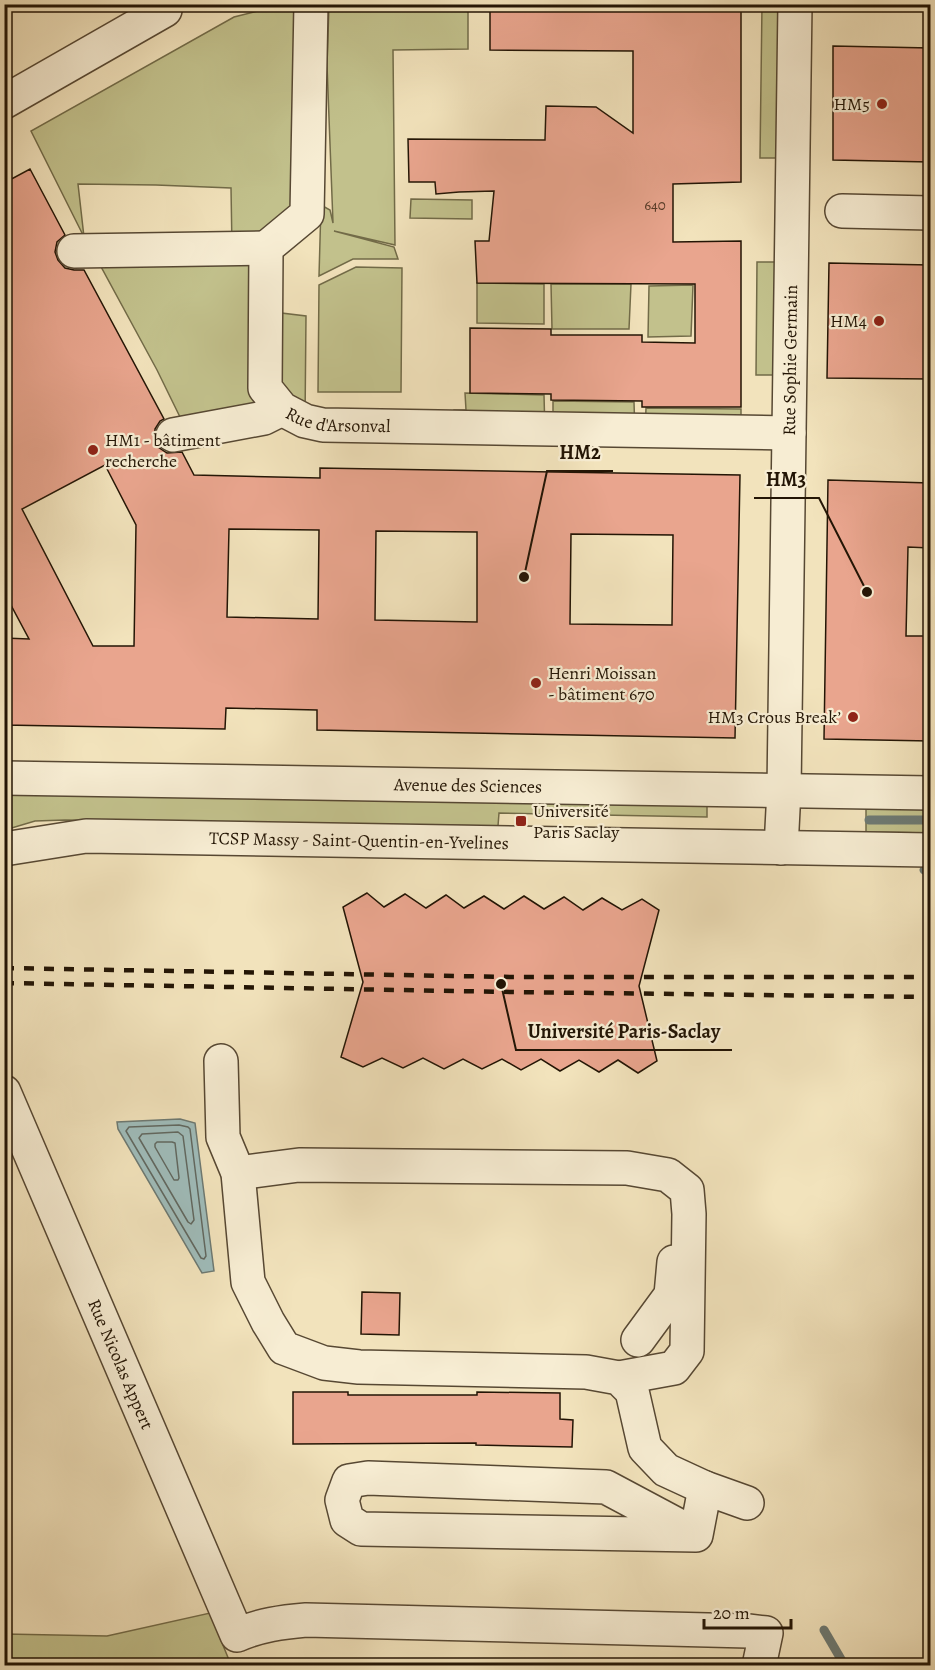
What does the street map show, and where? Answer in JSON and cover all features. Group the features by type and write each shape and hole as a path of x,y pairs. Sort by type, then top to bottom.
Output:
{"street":[{"path":"74,251 266,248 307,214 311,4"},
{"name":"Rue Sophie Germain","path":"781,848 784,790 795,4"},
{"path":"7,96 165,10"},
{"path":"843,211 930,213"},
{"name":"Rue d'Arsonval","path":"266,248 265,388 282,409 305,421 323,425 789,433"},
{"path":"173,435 264,418 282,409"},
{"path":"224,764 646,766"},
{"name":"Avenue des Sciences","path":"4,778 930,793"},
{"name":"TCSP Massy - Saint-Quentin-en-Yvelines","path":"4,849 86,836 930,850"},
{"path":"221,1061 223,1137 238,1173 248,1282 284,1348 324,1363 359,1367 586,1372 619,1378 674,1368 687,1351 689,1214 687,1190 668,1175 627,1168 299,1165 238,1173"},
{"name":"Rue Nicolas Appert","path":"4,1092 237,1635 253,1628 306,1620 748,1631 766,1633 759,1665"},
{"path":"638,1340 671,1295 675,1258 689,1242"},
{"path":"619,1378 632,1391 645,1448 666,1470 705,1488 747,1503"},
{"path":"368,1478 606,1486 696,1534 361,1529 347,1520 342,1500 349,1481 368,1478"},
{"path":"696,1534 705,1488"}],"shaded area":[{"path":"263,5 311,5 307,214 232,249 231,188 78,184 84,237 31,131 234,17 262,10"},
{"path":"329,5 468,5 468,49 393,50 395,245 334,231 394,247 398,259 353,259 319,276 321,205 330,210 333,223 327,65"},
{"path":"762,5 781,5 779,158 760,158"},
{"path":"411,199 472,200 472,219 410,218"},
{"path":"266,251 265,311 306,316 305,421 264,418 181,419 93,252"},
{"path":"757,262 776,262 773,375 756,375"},
{"path":"356,267 402,268 401,392 318,392 319,285"},
{"path":"477,283 544,284 544,324 477,323"},
{"path":"551,284 631,284 629,329 552,329"},
{"path":"693,285 691,336 648,337 649,286"},
{"path":"465,393 544,395 545,433 454,432 454,410 466,410"},
{"path":"553,401 634,402 635,435 553,435"},
{"path":"646,408 741,409 741,436 645,436"},
{"path":"5,792 707,804 707,817 499,813 498,826 65,820 35,821 5,830"},
{"path":"866,807 930,808 930,833 866,832"},
{"path":"210,1613 231,1665 5,1666 5,1634 107,1636"}],"water":[{"path":"180,1119 195,1123 214,1271 202,1273 118,1129 117,1122"}],"building":[{"path":"700,4 741,4 741,182 673,184 673,242 741,241 741,407 642,407 642,401 551,400 551,394 470,393 470,328 551,329 551,335 642,335 642,342 695,343 695,284 477,283 475,241 489,241 494,191 436,194 435,182 409,182 408,139 545,140 546,106 596,107 633,133 633,51 490,50 490,9 700,9"},
{"name":"HM5","path":"833,46 930,48 930,162 833,160"},
{"path":"30,169 65,235 57,242 55,252 58,260 65,268 84,270 164,419 155,429 158,447 167,453 182,452 194,475 320,478 320,468 740,475 735,738 317,730 317,710 226,708 225,729 4,725 4,638 29,639 4,592 4,183","holes":["105,465 136,525 134,646 93,646 22,509","229,529 319,530 318,619 227,617","376,531 477,532 477,622 375,620","571,534 673,535 672,625 570,624"]},
{"name":"HM4","path":"829,263 930,265 930,379 827,378"},
{"path":"828,480 930,483 930,548 908,547 906,636 930,636 930,741 824,739"},
{"path":"367,893 384,907 405,894 426,908 446,895 464,908 484,896 504,909 524,896 544,909 564,897 583,910 602,898 622,910 642,899 659,910 639,986 657,1061 638,1073 618,1060 599,1072 579,1060 560,1071 541,1059 521,1070 502,1059 482,1069 463,1059 444,1069 423,1058 403,1068 382,1058 363,1067 341,1057 363,982 343,907"},
{"path":"362,1292 400,1293 399,1335 361,1334"},
{"path":"293,1392 348,1392 348,1395 560,1393 560,1419 573,1420 572,1447 476,1445 476,1443 293,1444"}],"waterway":[{"path":"869,820 930,820"},
{"path":"924,870 930,871"},
{"path":"824,1630 845,1666"}],"railway":[{"path":"4,968 511,977 930,977"},
{"path":"4,983 930,997"}],"place":[{"name":"HM5","path":"882,104"},
{"name":"HM4","path":"879,321"},
{"name":"HM1 - bâtiment recherche","path":"93,450"},
{"name":"HM2","path":"524,577"},
{"name":"HM3","path":"867,592"},
{"name":"Henri Moissan - bâtiment 670","path":"536,683"},
{"name":"HM3 Crous Break’","path":"853,717"},
{"name":"Université Paris Saclay","path":"521,821"},
{"name":"Université Paris-Saclay","path":"501,984"}]}
